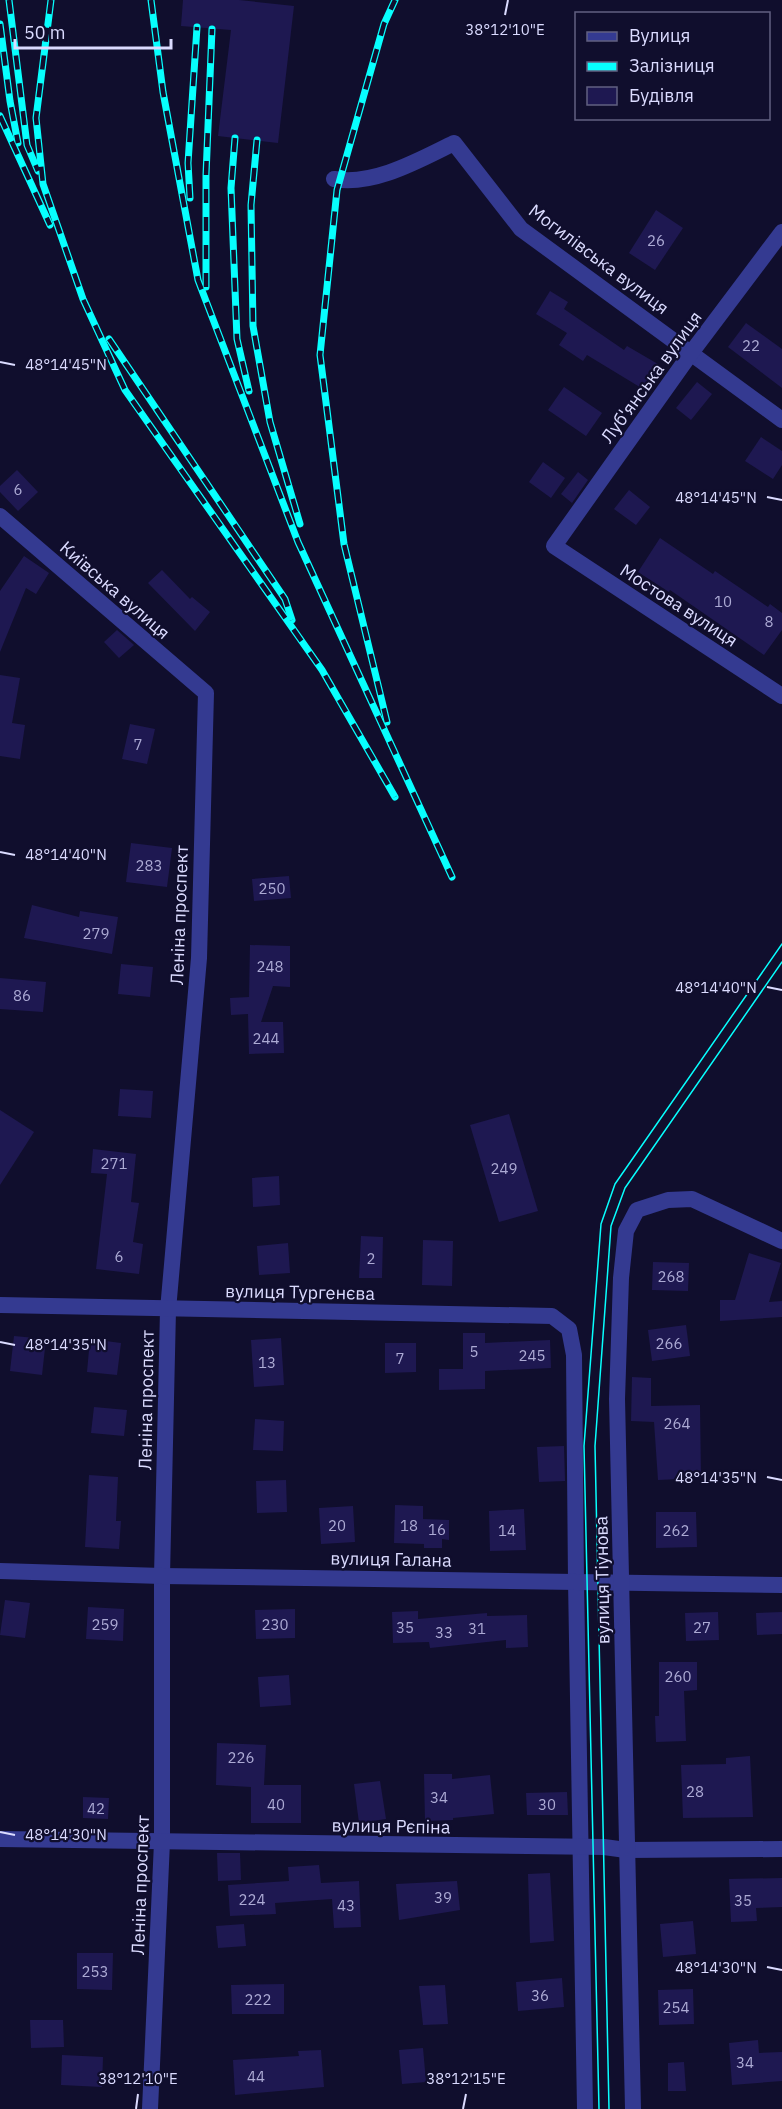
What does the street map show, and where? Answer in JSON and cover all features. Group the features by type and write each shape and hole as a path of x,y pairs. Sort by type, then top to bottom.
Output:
{"street":[{"name":"Могилівська вулиця","path":"334,179 356,180 406,166 454,143 521,229 782,420"},
{"name":"Луб'янська вулиця","path":"554,546 691,353 782,232"},
{"path":"0,538 3,519"},
{"name":"Київська вулиця","path":"3,519 206,693"},
{"name":"Мостова вулиця","path":"554,546 782,696"},
{"name":"Леніна проспект","path":"150,2109 162,1842 162,1576 168,1310 199,958 206,693"},
{"name":"вулиця Тіунова","path":"633,2109 617,1399 621,1278 626,1231 637,1210 668,1200 692,1199 782,1241"},
{"name":"вулиця Тургенєва","path":"0,1305 552,1316 569,1329 574,1355"},
{"name":"вулиця Тіунова","path":"574,1355 585,2109"},
{"name":"вулиця Галана","path":"0,1571 162,1576 782,1585"},
{"name":"вулиця Рєпіна","path":"0,1839 582,1847 626,1850 782,1849"}],"building":[{"path":"183,0 239,0 294,6 278,143 218,136 231,30 181,26"},
{"path":"656,210 683,228 655,270 629,253"},
{"path":"550,291 568,302 564,309 624,350 627,346 663,367 648,392 587,355 583,361 559,345 567,333 536,314"},
{"path":"746,323 782,349 782,388 728,347"},
{"path":"697,382 712,394 691,420 676,408"},
{"path":"564,387 602,413 586,436 548,410"},
{"path":"761,437 782,451 782,465 773,479 745,461"},
{"path":"543,462 565,478 551,498 529,482"},
{"path":"17,470 38,492 18,511 0,492 0,486"},
{"path":"578,472 588,480 572,503 561,494"},
{"path":"629,490 650,507 636,525 614,509"},
{"path":"660,538 713,574 715,571 768,607 770,604 782,613 782,630 764,655 670,590 669,592 638,572"},
{"path":"24,556 49,573 36,594 26,588 0,652 0,591"},
{"path":"162,570 190,599 192,597 210,612 195,631 148,583"},
{"path":"117,630 134,645 119,658 104,642"},
{"path":"0,675 20,678 12,723 25,725 20,759 0,756"},
{"path":"130,724 155,729 147,764 122,759"},
{"path":"131,843 172,848 167,887 126,882"},
{"path":"289,876 291,898 254,901 252,879"},
{"path":"32,905 79,917 80,911 118,917 112,954 24,938"},
{"path":"250,945 290,946 290,987 273,986 261,1022 283,1022 284,1053 249,1054 248,1014 231,1015 230,998 249,997"},
{"path":"121,964 153,967 150,997 118,994"},
{"path":"0,978 46,982 43,1012 0,1009"},
{"path":"120,1089 153,1091 151,1118 118,1116"},
{"path":"0,1110 34,1132 0,1185"},
{"path":"509,1114 538,1211 499,1222 470,1125"},
{"path":"93,1149 136,1154 131,1202 139,1203 133,1242 143,1244 139,1274 96,1269 107,1174 91,1173"},
{"path":"279,1176 280,1205 253,1207 252,1178"},
{"path":"361,1236 383,1237 382,1278 359,1278"},
{"path":"423,1240 453,1241 452,1286 422,1285"},
{"path":"288,1243 290,1273 259,1275 257,1246"},
{"path":"749,1253 781,1263 769,1302 782,1301 782,1317 720,1321 720,1300 735,1300"},
{"path":"653,1262 689,1263 688,1291 652,1290"},
{"path":"686,1325 690,1356 652,1361 648,1330"},
{"path":"463,1333 485,1333 485,1343 550,1340 551,1368 485,1371 485,1389 439,1390 439,1369 463,1369"},
{"path":"14,1336 46,1339 42,1375 10,1371"},
{"path":"281,1338 284,1385 254,1387 251,1340"},
{"path":"90,1339 121,1343 117,1375 87,1372"},
{"path":"385,1343 416,1343 416,1372 385,1373"},
{"path":"632,1377 651,1378 651,1406 700,1405 701,1478 658,1480 654,1422 631,1421"},
{"path":"94,1407 127,1410 124,1436 91,1433"},
{"path":"255,1419 284,1421 283,1451 253,1450"},
{"path":"564,1446 565,1481 539,1482 537,1447"},
{"path":"89,1475 118,1477 116,1521 121,1521 119,1549 85,1547"},
{"path":"286,1480 287,1512 257,1513 256,1481"},
{"path":"395,1505 423,1506 423,1519 449,1520 449,1540 442,1539 442,1548 424,1548 424,1544 394,1543"},
{"path":"353,1506 355,1542 321,1544 319,1508"},
{"path":"524,1509 526,1550 490,1551 489,1511"},
{"path":"656,1512 696,1512 697,1547 656,1548"},
{"path":"5,1600 30,1603 25,1638 0,1635"},
{"path":"88,1607 124,1609 123,1641 86,1639"},
{"path":"295,1609 295,1638 256,1639 255,1610"},
{"path":"418,1611 418,1619 487,1613 487,1616 527,1615 528,1647 506,1648 506,1640 430,1648 429,1642 393,1643 392,1612"},
{"path":"718,1612 719,1640 686,1641 685,1613"},
{"path":"782,1612 782,1634 757,1635 756,1613"},
{"path":"659,1662 697,1662 697,1690 684,1691 686,1741 656,1742 655,1716 659,1716"},
{"path":"289,1675 291,1705 260,1707 258,1677"},
{"path":"217,1743 266,1745 264,1785 301,1785 301,1823 251,1823 251,1787 216,1785"},
{"path":"750,1756 753,1817 683,1818 681,1765 726,1764 726,1758"},
{"path":"424,1774 452,1774 452,1779 490,1775 494,1814 453,1818 453,1820 425,1821"},
{"path":"380,1781 386,1819 359,1823 354,1784"},
{"path":"567,1792 568,1815 527,1815 526,1793"},
{"path":"83,1797 109,1798 108,1819 83,1818"},
{"path":"217,1853 240,1853 241,1880 218,1881"},
{"path":"319,1865 321,1883 359,1881 361,1927 334,1928 332,1899 275,1903 276,1914 230,1916 228,1885 289,1881 288,1867"},
{"path":"550,1873 554,1941 530,1943 528,1874"},
{"path":"782,1878 782,1907 756,1908 757,1921 731,1922 729,1879"},
{"path":"457,1881 460,1910 399,1920 396,1884"},
{"path":"693,1921 696,1954 663,1957 660,1924"},
{"path":"244,1924 246,1946 218,1948 216,1926"},
{"path":"77,1953 113,1953 112,1990 77,1989"},
{"path":"562,1978 564,2007 518,2011 516,1982"},
{"path":"284,1984 284,2014 232,2014 231,1985"},
{"path":"445,1985 448,2024 423,2025 419,1986"},
{"path":"693,1989 694,2024 659,2025 658,1990"},
{"path":"30,2020 63,2020 64,2047 31,2048"},
{"path":"758,2040 759,2053 782,2052 782,2081 732,2085 729,2043"},
{"path":"423,2048 426,2082 402,2084 399,2050"},
{"path":"321,2050 324,2087 235,2095 233,2060 299,2056 298,2051"},
{"path":"62,2055 103,2057 102,2087 61,2085"},
{"path":"684,2062 686,2091 668,2091 668,2063"}],"tram line":[{"path":"599,2109 584,1446 601,1224 615,1184 782,944"},
{"path":"609,2109 595,1446 611,1226 625,1188 782,962"}],"railway":[{"path":"9,0 27,145 38,171"},
{"path":"51,0 36,118 43,184 83,299 125,390 322,670 395,797"},
{"path":"151,0 163,92 198,280 298,542 452,877"},
{"path":"387,722 344,544 320,355 337,190 384,24 395,0"},
{"path":"0,24 18,143"},
{"path":"190,198 188,163 197,27"},
{"path":"206,287 206,175 212,29"},
{"path":"0,116 50,225"},
{"path":"235,138 231,188 237,339 249,391"},
{"path":"257,140 251,205 253,326 270,422 300,524"},
{"path":"109,339 285,599 292,620"}]}
